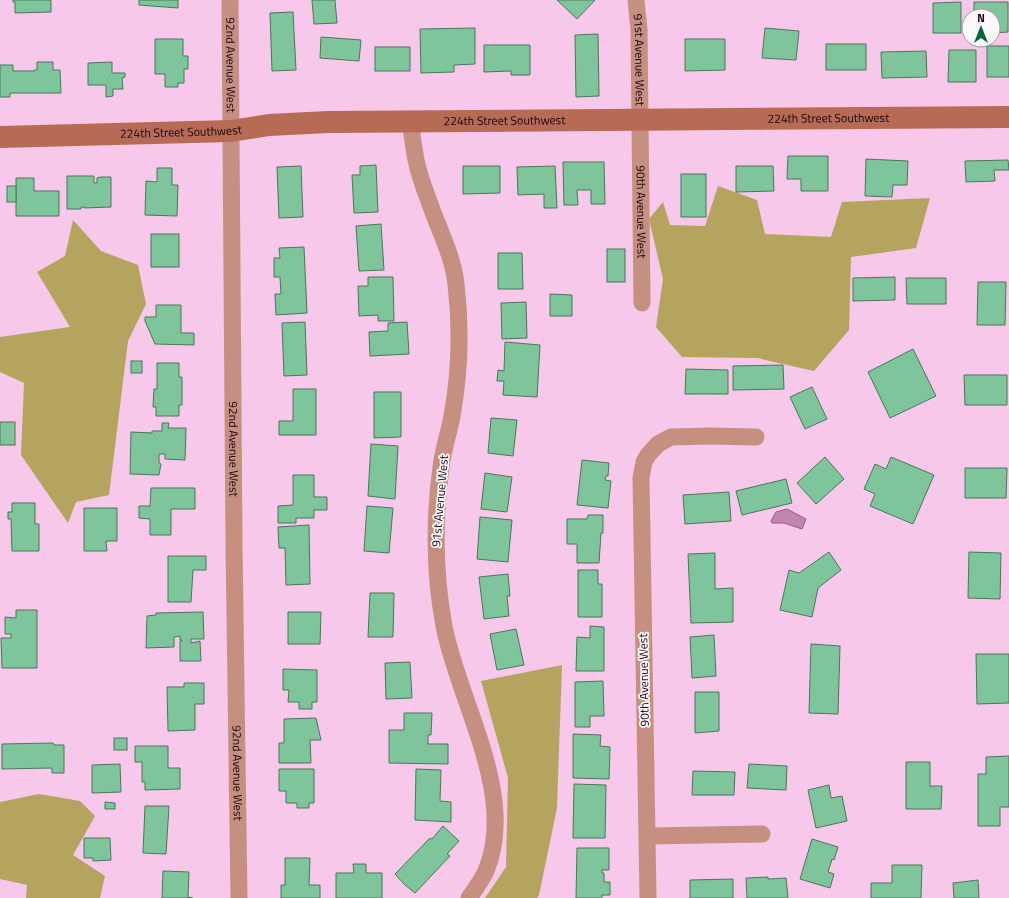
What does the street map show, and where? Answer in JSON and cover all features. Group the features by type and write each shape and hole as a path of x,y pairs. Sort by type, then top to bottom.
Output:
{"street":[{"name":"92nd Avenue West","path":"230,0 230,132 239,898"},
{"name":"91st Avenue West","path":"636,0 639,30 640,120"},
{"name":"224th Street Southwest","path":"0,137 230,132 269,125 328,122 1009,117"},
{"name":"90th Avenue West","path":"640,120 642,303"},
{"name":"91st Avenue West","path":"410,122 415,156 429,203 450,256 456,281 458,307 459,362 452,415 441,464 436,516 435,549 444,628 460,685 487,768 495,812 491,856 486,872 469,898"},
{"name":"90th Avenue West","path":"648,898 640,478 644,462 658,444 671,437 756,437"},
{"path":"648,836 762,834"}],"shaded area":[{"path":"718,186 757,200 765,234 831,237 842,202 930,198 916,248 851,257 849,330 814,371 757,358 682,357 656,327 663,279 649,219 663,202 670,225 705,226"},
{"path":"73,220 101,251 138,265 146,304 128,341 109,495 76,502 68,523 21,455 24,383 0,372 0,337 70,327 37,272 65,256"},
{"path":"787,509 806,519 802,529 784,523 772,523 771,521 776,512"},
{"path":"562,665 557,808 539,895 537,898 485,898 506,867 508,778 481,681"},
{"path":"39,794 80,801 95,816 73,855 105,876 100,898 26,898 27,885 0,879 0,802"}],"building":[{"path":"13,0 51,0 51,12 15,13 15,2 13,2"},
{"path":"139,0 178,0 178,8 139,5"},
{"path":"312,0 335,0 337,23 314,24"},
{"path":"557,0 595,0 577,19"},
{"path":"961,2 961,33 933,33 933,3"},
{"path":"974,2 1008,2 1008,32 1001,32 1001,8 974,8"},
{"path":"293,12 296,70 272,71 270,13"},
{"path":"475,28 475,64 454,65 454,72 421,73 420,29"},
{"path":"765,28 799,31 796,60 762,58"},
{"path":"598,34 599,96 576,97 575,35"},
{"path":"321,37 361,40 359,61 320,58"},
{"path":"155,39 183,39 183,56 188,56 188,69 184,69 184,83 178,83 178,87 165,87 165,74 155,74"},
{"path":"685,39 725,39 725,70 685,71"},
{"path":"826,44 866,44 866,70 826,70"},
{"path":"484,45 530,45 530,75 511,75 511,71 484,72"},
{"path":"1001,46 1009,46 1009,77 987,77 987,48 1001,48"},
{"path":"375,47 410,47 410,71 375,71"},
{"path":"949,50 976,50 976,82 948,82"},
{"path":"926,51 927,77 882,78 881,52"},
{"path":"37,62 53,62 53,70 60,70 61,93 10,93 10,97 0,97 0,65 13,65 13,71 34,71 37,70"},
{"path":"112,62 112,73 125,73 125,77 122,78 123,89 113,89 113,96 106,97 106,85 88,85 88,63"},
{"path":"788,156 828,156 828,191 801,191 801,179 787,179"},
{"path":"866,159 908,161 907,185 893,185 892,197 865,196"},
{"path":"1008,160 1009,170 994,170 995,181 966,182 965,161"},
{"path":"563,162 604,162 605,204 591,204 591,190 577,190 578,205 564,205"},
{"path":"376,165 378,212 354,213 352,175 360,175 360,166"},
{"path":"301,166 303,217 279,218 277,167"},
{"path":"463,166 500,166 500,193 463,194"},
{"path":"555,166 557,208 544,208 544,194 518,195 517,167"},
{"path":"736,166 773,166 774,191 736,192"},
{"path":"157,168 172,168 172,185 178,185 177,216 145,215 146,181 157,182"},
{"path":"681,174 706,174 706,217 681,217"},
{"path":"67,176 94,176 94,183 97,183 97,178 111,177 111,207 81,207 81,209 67,209"},
{"path":"16,178 34,178 34,191 59,191 59,216 16,216"},
{"path":"7,186 16,186 16,202 7,202"},
{"path":"381,224 384,270 359,271 356,226"},
{"path":"151,234 179,234 179,267 151,267"},
{"path":"304,247 307,313 276,315 275,294 281,294 280,277 274,277 274,258 280,258 279,248"},
{"path":"607,249 625,249 625,282 607,282"},
{"path":"498,253 522,253 523,289 498,289"},
{"path":"368,277 393,277 394,321 378,321 378,315 359,316 358,286 368,286"},
{"path":"895,277 895,300 853,301 853,278"},
{"path":"906,278 946,278 946,304 907,304"},
{"path":"978,282 1006,282 1005,325 977,325"},
{"path":"550,294 572,295 572,316 550,316"},
{"path":"526,302 527,338 502,339 501,303"},
{"path":"156,305 181,305 181,333 194,333 194,345 155,344 145,321 145,317 156,317"},
{"path":"305,322 307,375 284,376 282,323"},
{"path":"407,322 409,354 370,356 369,332 388,331 388,323"},
{"path":"505,342 540,345 537,397 503,395 504,381 497,381 498,370 504,371"},
{"path":"913,349 936,396 890,418 868,372"},
{"path":"131,361 142,361 142,373 131,373"},
{"path":"157,363 179,363 179,377 182,377 182,405 179,405 179,416 156,416 156,407 153,407 154,389 157,389"},
{"path":"783,365 784,389 733,390 733,366"},
{"path":"686,369 728,370 728,394 685,394"},
{"path":"964,375 1007,375 1007,405 965,405"},
{"path":"812,387 827,419 805,429 790,397"},
{"path":"293,389 316,389 316,435 279,435 279,421 293,421"},
{"path":"374,392 401,392 401,437 374,438"},
{"path":"491,418 517,420 513,456 488,453"},
{"path":"0,422 15,422 15,445 0,445"},
{"path":"162,423 169,423 168,428 186,428 185,460 165,459 165,454 159,454 159,463 161,464 159,475 130,474 131,432 152,433 152,431 162,431"},
{"path":"371,444 398,446 395,499 368,496"},
{"path":"825,457 844,479 816,504 797,483"},
{"path":"891,457 934,475 913,524 870,506 875,494 864,489 875,464 886,469"},
{"path":"582,460 609,463 608,476 606,476 605,480 611,481 608,508 577,505"},
{"path":"965,468 1007,468 1006,498 965,498"},
{"path":"485,473 512,477 507,512 481,509"},
{"path":"293,475 314,475 314,497 327,497 327,510 314,510 314,518 296,518 296,523 278,523 278,506 293,505"},
{"path":"786,479 792,503 742,515 736,491"},
{"path":"151,488 195,488 195,509 171,509 171,535 150,535 150,519 139,518 139,506 150,506"},
{"path":"729,492 731,521 685,524 683,495"},
{"path":"12,503 35,503 35,524 39,524 39,551 12,551 11,519 8,519 8,512 12,512"},
{"path":"367,506 393,508 389,553 364,551"},
{"path":"84,508 117,508 117,541 106,541 107,551 84,551"},
{"path":"588,515 603,515 603,533 601,533 599,563 577,563 577,544 567,544 567,519 587,519"},
{"path":"480,517 512,520 508,562 477,559"},
{"path":"309,525 310,584 286,585 285,548 279,548 278,527"},
{"path":"829,552 841,570 818,588 812,617 780,610 789,570 799,573"},
{"path":"969,552 1001,553 1000,599 968,598"},
{"path":"715,553 715,589 733,588 733,622 691,623 688,554"},
{"path":"168,556 206,556 206,570 193,570 191,602 168,602"},
{"path":"578,570 598,570 598,584 602,584 602,617 578,617"},
{"path":"508,574 510,596 507,596 509,616 484,619 479,577"},
{"path":"370,593 394,593 393,637 368,637"},
{"path":"16,610 37,610 37,668 2,668 1,638 11,638 11,634 5,634 5,617 16,618"},
{"path":"203,612 204,639 191,639 191,643 200,641 201,661 180,661 180,641 182,640 180,640 180,636 174,637 174,647 146,648 147,616 156,615 156,613"},
{"path":"288,612 321,612 320,644 288,644"},
{"path":"590,626 604,627 604,671 576,671 577,637 590,638"},
{"path":"516,629 524,665 497,670 490,634"},
{"path":"714,635 716,676 692,678 690,637"},
{"path":"811,644 840,646 838,714 809,713"},
{"path":"976,654 1009,654 1009,703 977,704"},
{"path":"410,662 412,698 386,699 385,663"},
{"path":"283,669 317,670 317,702 312,702 312,709 299,709 299,702 288,702 289,690 283,690"},
{"path":"603,681 604,716 590,716 590,727 575,727 575,682"},
{"path":"184,683 204,683 204,704 195,704 195,730 168,731 167,687 184,687"},
{"path":"695,692 719,692 719,731 695,733"},
{"path":"404,713 432,713 431,735 428,735 428,744 448,744 448,764 389,763 389,730 404,730"},
{"path":"316,718 321,740 310,740 311,763 279,763 279,743 284,743 284,719"},
{"path":"573,734 601,735 600,746 610,747 609,779 573,778"},
{"path":"114,738 127,738 127,750 114,750"},
{"path":"53,743 54,745 64,745 64,773 52,773 52,768 2,769 2,744"},
{"path":"135,746 168,746 168,768 180,768 180,789 145,790 145,782 142,782 142,762 135,762"},
{"path":"1009,756 1009,807 1000,807 1000,826 978,826 978,774 986,774 986,757"},
{"path":"906,762 930,762 930,786 942,786 941,809 906,809"},
{"path":"120,764 121,792 92,793 92,765"},
{"path":"749,764 787,766 786,790 747,788"},
{"path":"279,769 314,769 314,803 309,803 309,808 297,808 297,803 286,803 286,791 279,791"},
{"path":"416,769 441,770 440,801 451,802 451,822 415,820"},
{"path":"693,771 735,772 734,795 692,795"},
{"path":"574,784 606,785 605,838 573,838"},
{"path":"829,785 831,798 842,796 847,821 816,828 808,790"},
{"path":"105,802 115,803 115,809 105,809"},
{"path":"145,806 169,806 166,854 143,853"},
{"path":"443,826 459,841 447,854 450,856 415,893 395,874 430,838 432,839"},
{"path":"84,838 110,838 111,860 93,861 93,858 84,858"},
{"path":"812,839 838,847 828,872 834,874 830,888 800,879"},
{"path":"577,848 609,848 609,870 602,870 602,873 604,873 604,882 610,882 610,895 602,895 602,898 576,898"},
{"path":"285,858 310,858 309,885 320,885 320,898 281,898 281,885 285,885"},
{"path":"353,864 366,864 366,873 382,873 382,898 336,898 336,873 354,873"},
{"path":"892,865 922,865 921,898 871,898 871,883 892,883"},
{"path":"163,871 189,872 188,897 193,898 162,898"},
{"path":"768,877 768,879 786,878 788,898 747,898 746,878"},
{"path":"733,879 733,898 690,898 690,880"},
{"path":"978,880 979,898 954,898 953,883"}]}
